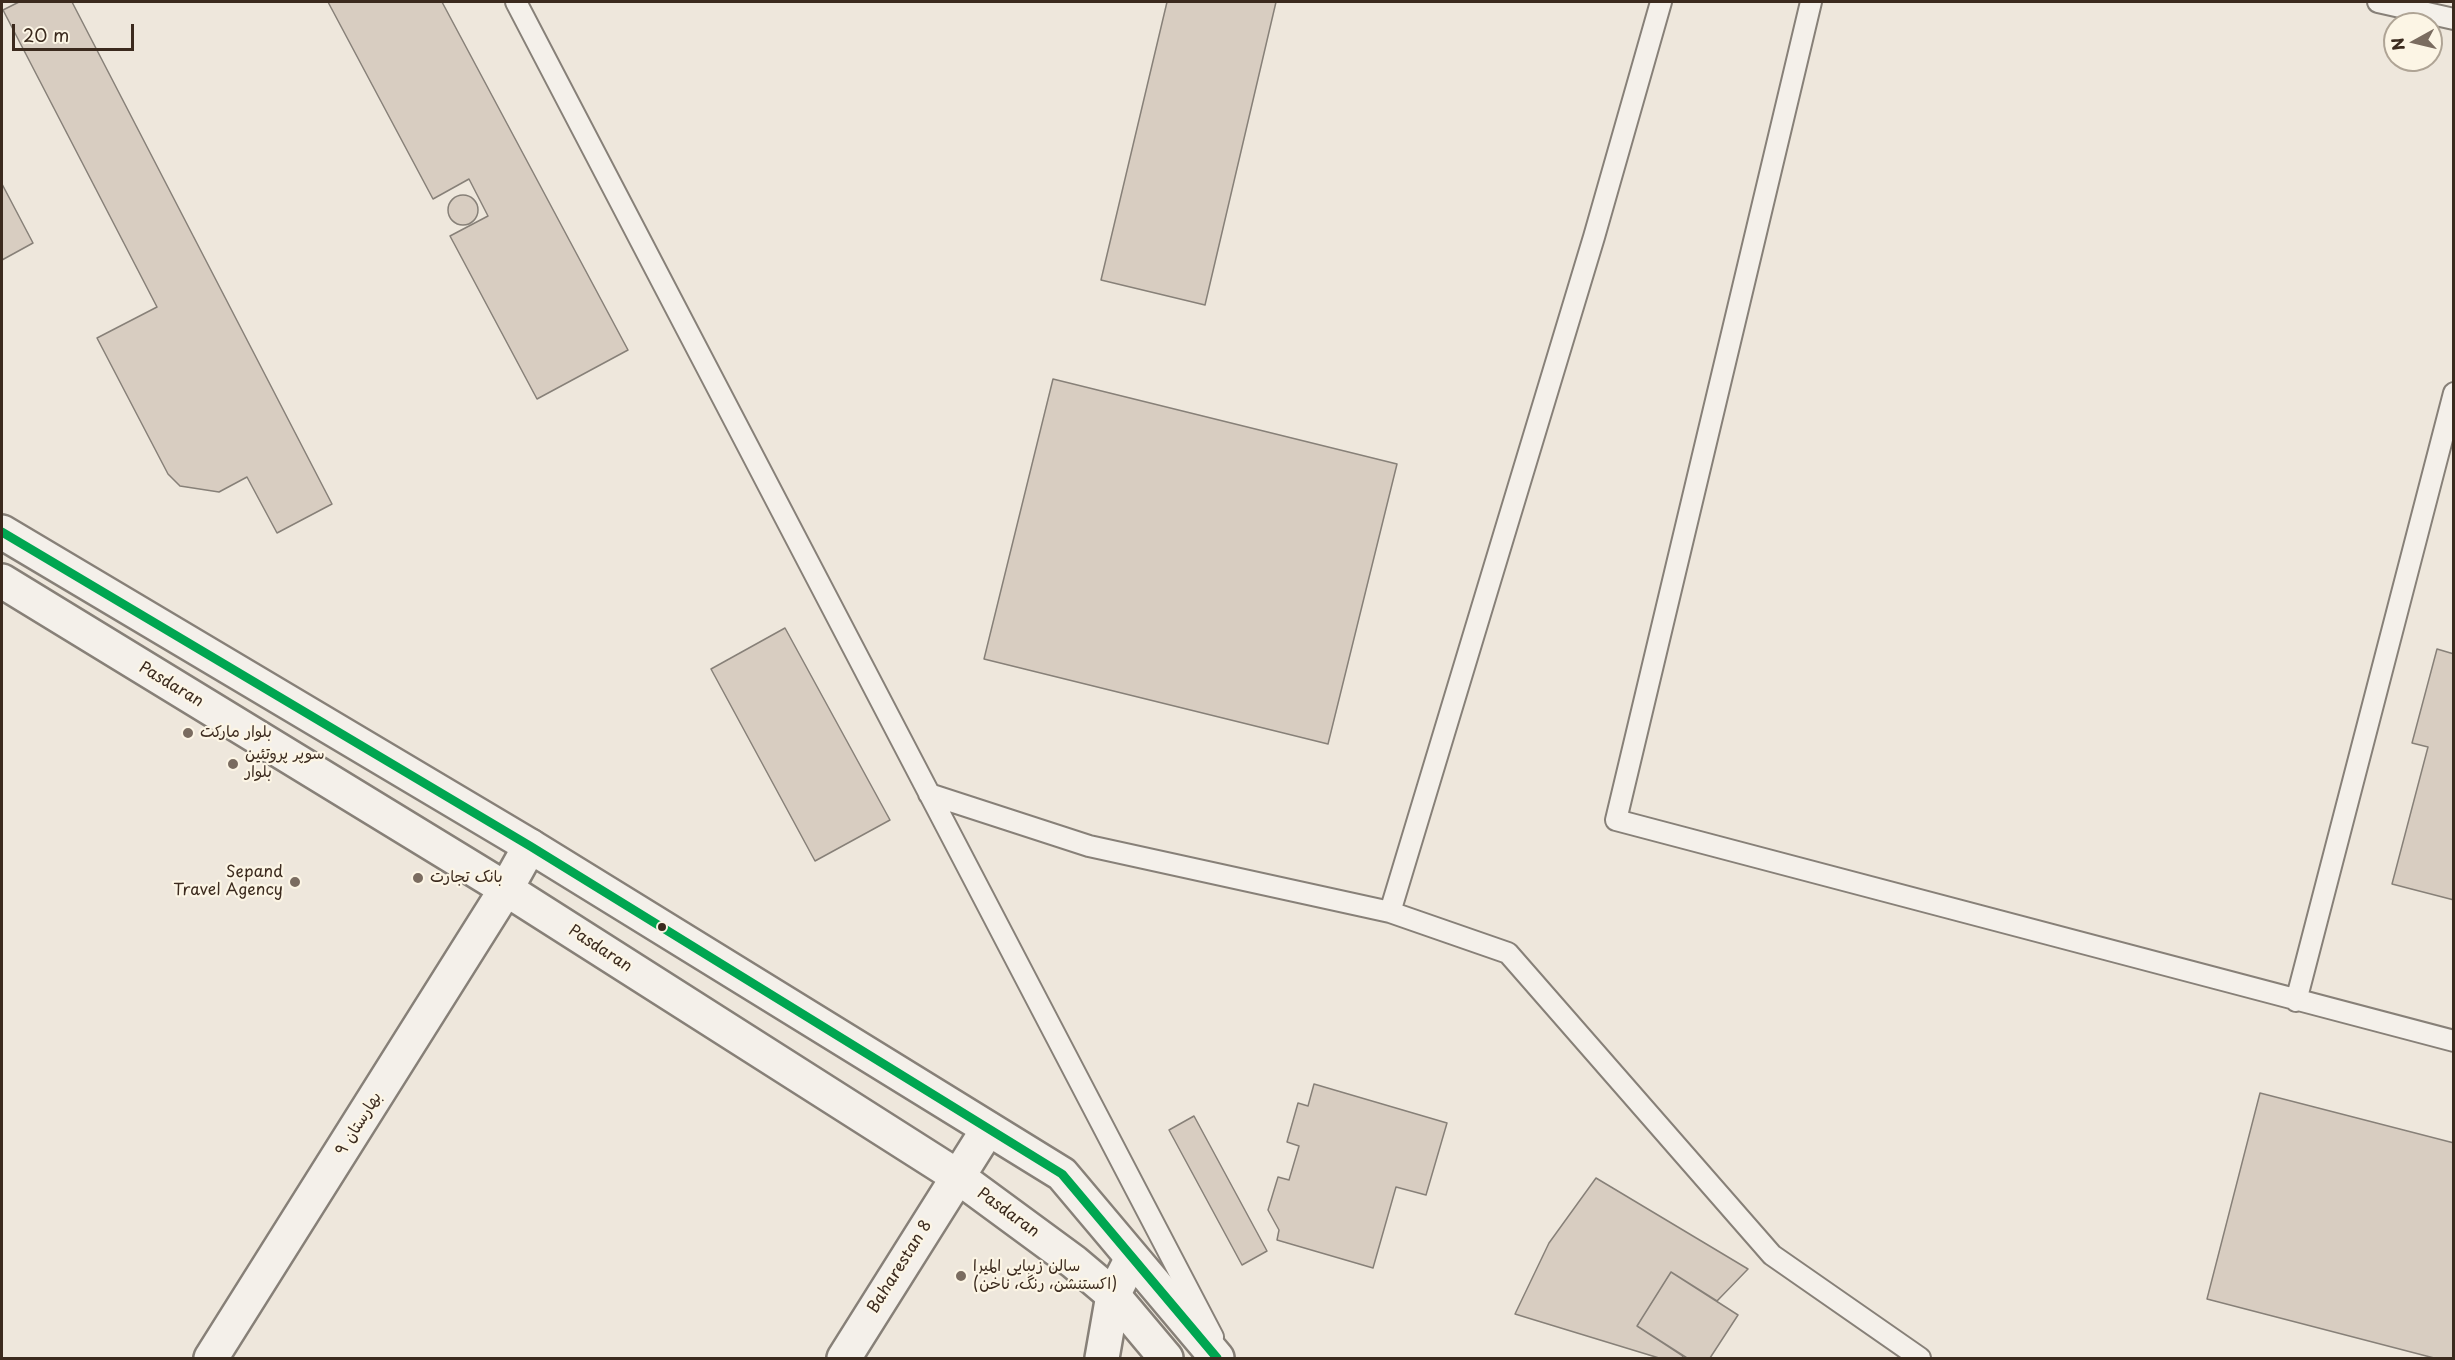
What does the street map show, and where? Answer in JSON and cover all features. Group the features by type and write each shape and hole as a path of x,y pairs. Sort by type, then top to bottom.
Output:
{"main road":[{"path":"2,532 530,846 1062,1174 1216,1359"},
{"name":"Pasdaran","path":"2,581 506,889 957,1176 1074,1262 1113,1294 1166,1359"},
{"name":"بهارستان ٩","path":"211,1359 506,889 530,846"},
{"name":"Baharestan 8","path":"844,1359 988,1129"},
{"path":"1102,1359 1113,1294 1132,1258"}],"lane":[{"path":"516,2 1224,1359"},
{"path":"1390,912 1594,237 1661,2"},
{"path":"1811,2 1616,820 2454,1041"},
{"path":"2378,2 2454,20"},
{"path":"2296,1001 2454,393"},
{"path":"929,794 1089,846 1390,912 1508,953 1772,1255 1920,1359"}],"building":[{"path":"19,2 72,2 332,504 277,533 247,477 219,492 180,486 168,474 97,338 157,307 3,10"},
{"path":"328,2 442,2 628,350 537,399 450,236 488,216 469,179 433,199"},
{"path":"1167,2 1276,2 1205,305 1101,280"},
{"path":"2,184 33,243 2,260"},
{"path":"463,195 474,199 478,210 474,221 463,225 452,221 448,210 452,199"},
{"path":"1053,379 1397,464 1328,744 984,659"},
{"path":"785,628 890,820 815,861 711,669"},
{"path":"2437,649 2454,654 2454,900 2392,884 2428,747 2412,743"},
{"path":"1314,1084 1447,1123 1426,1195 1396,1187 1373,1268 1277,1240 1279,1230 1268,1210 1278,1177 1289,1180 1299,1146 1287,1142 1298,1103 1308,1106"},
{"path":"2260,1093 2454,1143 2454,1358 2434,1358 2207,1299"},
{"path":"1194,1116 1267,1251 1242,1265 1169,1130"},
{"path":"1596,1178 1748,1269 1717,1301 1671,1272 1637,1326 1683,1356 1682,1358 1659,1358 1515,1314 1549,1243"},
{"path":"1671,1272 1738,1315 1710,1358 1687,1358 1637,1326"}],"transit line":[{"path":"2,532 530,846 1062,1174 1217,1358"}],"place":[{"name":"بلوار مارکت","path":"188,733"},
{"name":"سوپر پروتئین بلوار","path":"233,764"},
{"name":"بانک تجارت","path":"418,878"},
{"name":"Sepand Travel Agency","path":"295,882"},
{"name":"سالن زیبایی المیرا (اکستنشن، رنگ، ناخن)","path":"961,1276"}]}
